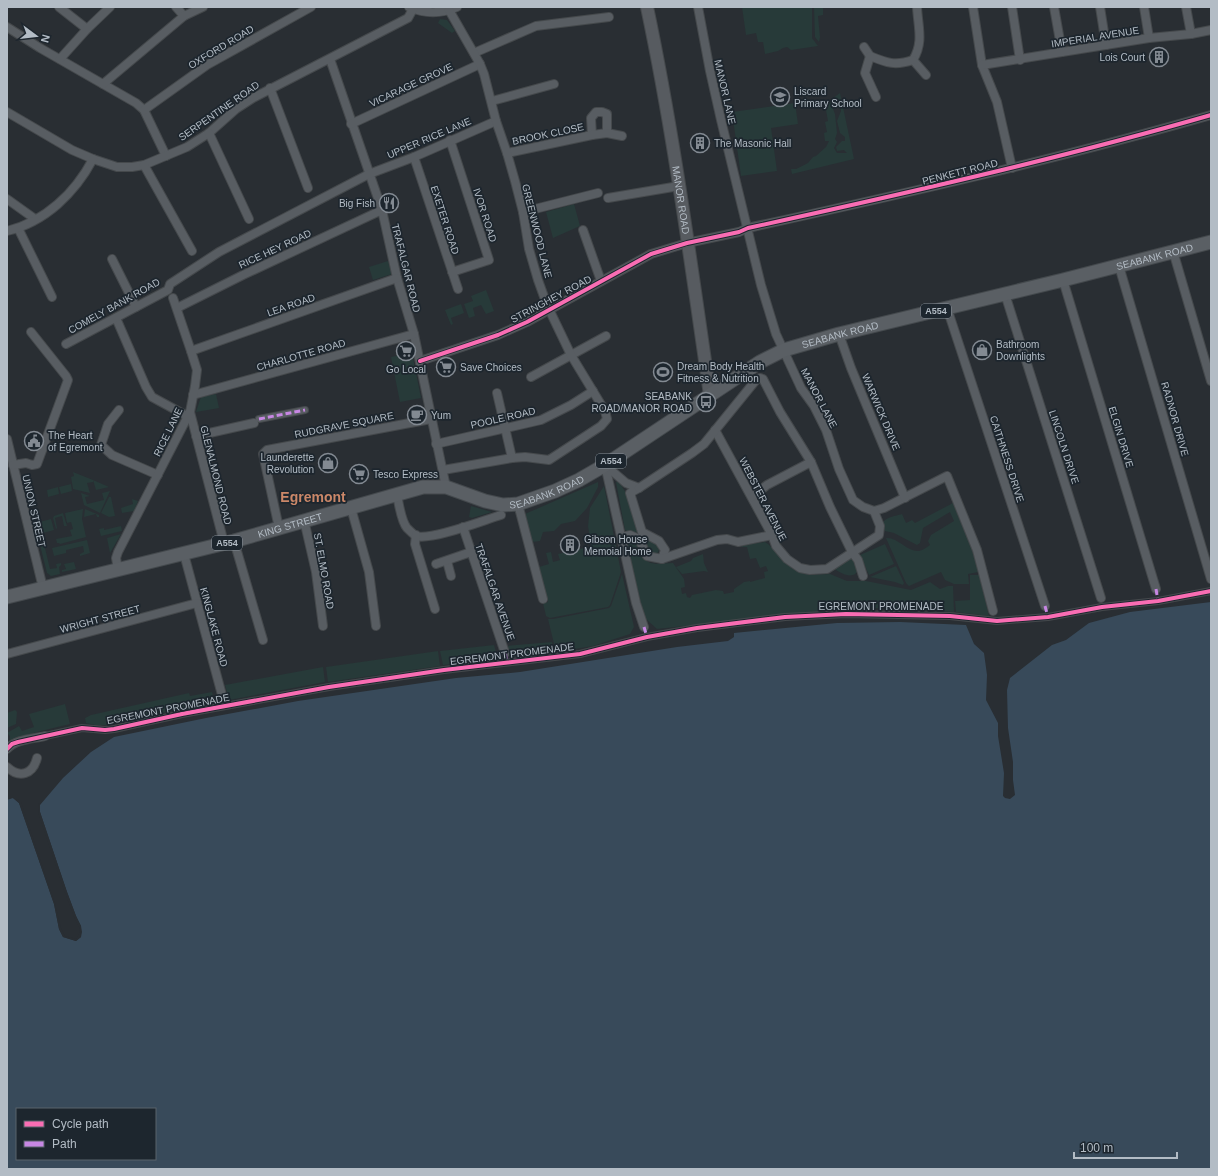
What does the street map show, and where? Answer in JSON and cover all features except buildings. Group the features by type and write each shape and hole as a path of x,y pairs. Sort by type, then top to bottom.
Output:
{"main road":[{"name":"MANOR ROAD","path":"647,7 662,81 710,395"},
{"name":"SEABANK ROAD","path":"502,510 555,491 579,480 605,465 760,362 784,350 839,334 1063,280 1211,242"},
{"name":"KING STREET","path":"7,598 229,542 423,487 446,487 502,510"}],"street":[{"path":"59,7 87,29"},
{"path":"60,59 87,29 110,7"},
{"path":"176,7 184,16"},
{"path":"103,84 184,16 203,7"},
{"name":"OXFORD ROAD","path":"144,110 207,65 311,7"},
{"path":"411,8 426,13 435,13 457,7"},
{"name":"MANOR LANE","path":"698,7 710,72 761,285 776,334 801,388 814,406 826,430 839,469 853,500 863,507 874,511"},
{"path":"864,47 870,56 892,64 902,64 913,60 918,51 920,41 917,7"},
{"path":"973,7 982,65 997,102 1012,168"},
{"path":"1012,7 1020,60"},
{"path":"1054,7 1062,52"},
{"path":"1100,7 1106,45"},
{"path":"1144,7 1149,38"},
{"path":"1186,7 1191,34"},
{"name":"SERPENTINE ROAD","path":"7,112 57,142 93,159 117,167 144,165 187,147 209,133 236,109 270,88 330,59 408,18 411,8"},
{"name":"GREENWOOD LANE","path":"443,470 512,458 525,457 550,460 601,426 607,419 605,412 571,355 545,300 529,249 522,212 507,153 496,120 486,80 480,64 449,10"},
{"path":"474,53 536,26 609,17"},
{"path":"7,27 136,103 144,110 166,156"},
{"name":"IMPERIAL AVENUE","path":"982,65 1149,38 1191,34 1211,30"},
{"path":"870,56 865,73 876,97"},
{"name":"TRAFALGAR ROAD","path":"330,59 351,124 382,210 397,278 414,334 446,487"},
{"path":"913,60 926,75"},
{"name":"VICARAGE GROVE","path":"351,124 480,64"},
{"path":"492,101 554,84"},
{"path":"270,88 308,188"},
{"name":"BROOK CLOSE","path":"592,135 591,118 596,112 607,114 607,133"},
{"name":"PENKETT ROAD","path":"687,243 738,232 748,228 897,196 1012,168 1211,115"},
{"name":"UPPER RICE LANE","path":"369,174 414,157 496,120"},
{"path":"209,133 249,219"},
{"name":"BROOK CLOSE","path":"507,153 592,135 607,133 622,136"},
{"name":"IVOR ROAD","path":"450,140 489,260 452,272"},
{"name":"EXETER ROAD","path":"414,157 458,289"},
{"path":"7,231 18,228 60,203 79,181 93,159"},
{"path":"144,165 192,251"},
{"name":"COMELY BANK ROAD","path":"66,344 168,290 170,284 219,252 369,174"},
{"path":"608,198 679,186"},
{"path":"522,212 598,193"},
{"path":"7,199 35,219"},
{"name":"RICE HEY ROAD","path":"177,308 243,275 382,210"},
{"path":"18,228 52,297"},
{"path":"583,230 601,281"},
{"name":"STRINGHEY ROAD","path":"420,361 498,335 550,310 651,254 687,243"},
{"path":"1173,252 1211,381"},
{"path":"112,258 136,307"},
{"name":"RADNOR DRIVE","path":"1119,266 1211,579"},
{"name":"LEA ROAD","path":"192,351 397,278"},
{"name":"ELGIN DRIVE","path":"1063,280 1156,589 1158,601"},
{"name":"LINCOLN DRIVE","path":"1005,294 1101,598 1102,607"},
{"name":"RICE LANE","path":"118,569 116,558 118,552 189,414 193,395 196,370 192,351 173,298"},
{"name":"CAITHNESS DRIVE","path":"947,308 1046,606 1048,617"},
{"path":"116,318 146,387 152,397 189,414"},
{"path":"13,465 26,463 32,465 37,464 68,380 30,332"},
{"name":"CHARLOTTE ROAD","path":"193,395 414,334"},
{"name":"WARWICK DRIVE","path":"839,334 851,368 905,498"},
{"path":"531,378 606,336"},
{"path":"662,560 665,550 660,541 642,532 630,493 704,444 739,400 756,380 760,378 763,379 780,412 811,462 830,507 852,552 858,560 863,576"},
{"name":"POOLE ROAD","path":"436,444 541,420 571,405 593,391"},
{"path":"497,393 512,458"},
{"path":"119,410 108,424 101,444 112,455 158,475"},
{"path":"196,436 305,410"},
{"name":"GLENALMOND ROAD","path":"189,414 229,542 263,640"},
{"name":"RUDGRAVE SQUARE","path":"279,528 263,454 267,450 431,419"},
{"name":"WEBSTER AVENUE","path":"715,430 772,535 776,546 787,559 800,568 810,570 827,569 852,552"},
{"name":"UNION STREET","path":"7,439 43,588"},
{"path":"752,497 767,485 811,462"},
{"path":"605,465 626,482 639,488"},
{"path":"605,465 636,602 647,637"},
{"path":"852,552 879,535 880,526 874,511 905,498 947,476 977,550 993,611 994,621"},
{"path":"396,495 404,524 416,536 414,544 435,609"},
{"path":"518,504 543,599"},
{"path":"351,508 369,572 376,626"},
{"name":"SEABANK ROAD","path":"416,536 426,536 463,527 502,510"},
{"name":"ST. ELMO ROAD","path":"304,520 316,572 323,626"},
{"name":"TRAFALGAR AVENUE","path":"463,527 505,652 507,663"},
{"path":"622,536 630,535 639,538 647,556 662,560 717,540 727,539 738,542 772,535"},
{"path":"436,564 471,552"},
{"name":"KINGLAKE ROAD","path":"184,554 225,706"},
{"path":"446,561 451,576"},
{"name":"EGREMONT PROMENADE","path":"8,747 18,742 82,728 105,730 114,729 225,706 380,679 580,654 647,637 698,628 778,618 846,614 950,616 994,621 1048,617 1102,607 1158,601 1211,591"},
{"name":"WRIGHT STREET","path":"7,654 197,603"},
{"path":"7,767 14,773 24,773 32,769 37,758"}],"green space":[{"path":"742,7 812,7 812,38 818,46 791,50 787,47 765,54 763,42 758,42 756,33 746,35"},
{"path":"814,7 823,7 823,15 818,16 819,42 815,37"},
{"path":"440,19 447,20 455,31 452,33 438,23"},
{"path":"840,93 854,159 792,174 791,169 796,169 808,163 826,147 829,141 825,141 824,133 827,132 825,122 828,121 825,105 830,101 835,114 837,133 835,139 837,142 834,148 837,153 847,153 844,150 837,151 836,147 842,141 845,141 845,137 840,133 837,121 841,111 840,101 833,101 832,99"},
{"path":"795,103 798,124 771,128 777,171 741,176 732,112"},
{"path":"574,204 580,226 553,238 546,212"},
{"path":"388,261 392,274 373,280 369,267"},
{"path":"486,290 494,311 486,314 481,305 473,308 475,316 469,318 464,304 473,301 471,296"},
{"path":"461,304 464,313 451,318 453,324 451,325 445,310"},
{"path":"412,353 421,398 400,402 391,357"},
{"path":"216,394 219,408 196,412 201,397"},
{"path":"73,472 93,480 93,482 87,483 90,493 73,489 71,477 74,476"},
{"path":"93,480 109,487 96,490"},
{"path":"598,482 598,487 587,508 575,521 561,524 554,531 543,532 540,541 532,542 525,514"},
{"path":"616,482 619,482 626,493 636,526 640,533 658,544 660,548 657,554 650,554 629,532 625,530"},
{"path":"71,484 72,491 61,494 59,487"},
{"path":"604,486 621,572 610,605 608,607 550,618 546,616 543,603 548,602 539,567 549,564 546,553 551,552 553,562 560,560 558,554 584,548 585,553 592,551 588,526 590,508"},
{"path":"58,487 59,494 48,497 47,490"},
{"path":"110,491 100,513 84,505 81,493 90,496 85,497 87,504 104,500 102,493"},
{"path":"109,497 111,497 115,516 109,517 101,513"},
{"path":"132,499 138,501 134,511 122,513 121,508 133,504"},
{"path":"953,503 973,553 978,572 968,574 969,584 954,584 945,580 941,572 909,586 906,583 886,538 895,540 915,551 919,551 930,545 928,541 931,535 954,521 950,512 923,528 920,543 917,545 894,533 885,531 883,527 884,521 902,514 906,523 912,520 915,523"},
{"path":"471,506 492,512 472,518 469,517"},
{"path":"83,509 82,519 86,537 60,544 57,543 56,539 72,536 70,530 73,529 71,522 67,523 65,513"},
{"path":"85,509 99,515 99,517 97,517 96,514 84,517"},
{"path":"63,513 67,526 64,526 62,516 55,518 56,529 53,518 54,516"},
{"path":"51,519 54,530 36,535 38,541 43,540 43,542 37,544 32,524"},
{"path":"121,526 122,531 101,536 99,529 104,528 104,530"},
{"path":"121,534 110,553 107,538"},
{"path":"87,540 90,553 80,556 80,554 84,552 83,546 66,550 66,553 54,556 52,548"},
{"path":"633,542 636,544 646,560 659,564 673,563 684,579 685,587 681,588 682,594 686,593 687,597 690,598 692,595 716,590 723,591 724,594 734,592 734,589 744,582 765,578 764,572 768,571 766,566 760,568 756,558 750,559 747,547 742,547 741,545 765,542 793,569 809,575 830,574 847,581 866,581 911,590 930,582 940,589 953,586 954,612 896,609 892,611 887,608 838,609 657,629 646,619 643,613 627,544"},
{"path":"44,544 50,569 57,568 56,564 61,563 59,567 60,574 51,576 47,573 40,545"},
{"path":"885,544 894,564 869,575 860,555"},
{"path":"703,554 704,563 708,572 704,571 682,574 676,567 691,561 693,558"},
{"path":"852,558 855,559 858,570 854,575 847,575 835,569 839,564"},
{"path":"74,562 76,569 62,572 62,570 66,569 64,564"},
{"path":"896,566 904,583 903,585 870,577"},
{"path":"622,574 634,627 630,634 593,646 556,652 548,619 609,608"},
{"path":"970,575 979,575 989,616 956,612 955,601 970,600"},
{"path":"552,642 554,652 511,657 506,646"},
{"path":"494,645 498,659 443,665 440,651"},
{"path":"438,651 440,666 328,682 326,667"},
{"path":"323,667 325,682 229,700 225,685"},
{"path":"212,692 215,702 105,725 86,723 85,718 91,715 189,693 190,696"},
{"path":"65,704 70,724 37,732 10,741 10,736 7,733 19,726 22,731 34,727 29,714"},
{"path":"15,710 17,712 16,724 7,728 7,713"}],"water":[{"path":"1211,602 1211,1169 7,1169 7,800 13,798 19,803 54,904 59,929 63,937 76,941 81,937 81,926 67,892 40,812 40,805 63,778 91,752 114,737 298,701 456,678 520,672 677,647 728,641 734,637 734,633 837,623 900,622 966,625 974,644 984,653 987,675 986,700 998,723 998,736 1004,773 1003,796 1010,799 1015,795 1013,762 1008,728 1007,690 1010,678 1052,645 1066,640 1089,623 1130,612"}],"pier":[{"path":"14,797 21,802 55,903 61,928 65,936 76,939 80,932 79,927 65,893 38,812 39,803 40,805 40,812 67,892 81,926 81,937 76,941 63,937 59,929 54,904 19,803 13,798"}],"marked path":[{"path":"259,419 305,410"},
{"path":"1156,589 1158,601"},
{"path":"1045,606 1048,617"},
{"path":"644,627 647,637"},
{"path":"505,653 507,663"},
{"path":"222,695 225,706"}],"cycle path":[{"path":"420,361 498,335 527,322 651,254 687,243 739,232 748,228 1038,161 1211,115"},
{"path":"7,749 12,744 18,742 82,728 105,730 114,729 182,714 329,687 444,670 580,654 647,637 697,628 785,617 846,614 950,616 997,621 1048,617 1102,607 1158,601 1211,591"}],"place":[{"name":"Lois Court","path":"1159,57"},
{"name":"Liscard Primary School","path":"780,97"},
{"name":"The Masonic Hall","path":"700,143"},
{"name":"Big Fish","path":"389,203"},
{"name":"Bathroom Downlights","path":"982,350"},
{"name":"Go Local","path":"406,351"},
{"name":"Save Choices","path":"446,367"},
{"name":"Dream Body Health Fitness & Nutrition","path":"663,372"},
{"name":"SEABANK ROAD/MANOR ROAD","path":"706,402"},
{"name":"Yum","path":"417,415"},
{"name":"The Heart of Egremont","path":"34,441"},
{"name":"Launderette Revolution","path":"328,463"},
{"name":"Tesco Express","path":"359,474"},
{"name":"Gibson House Memoial Home","path":"570,545"}],"district":[{"name":"Egremont","path":"313,497"}]}
